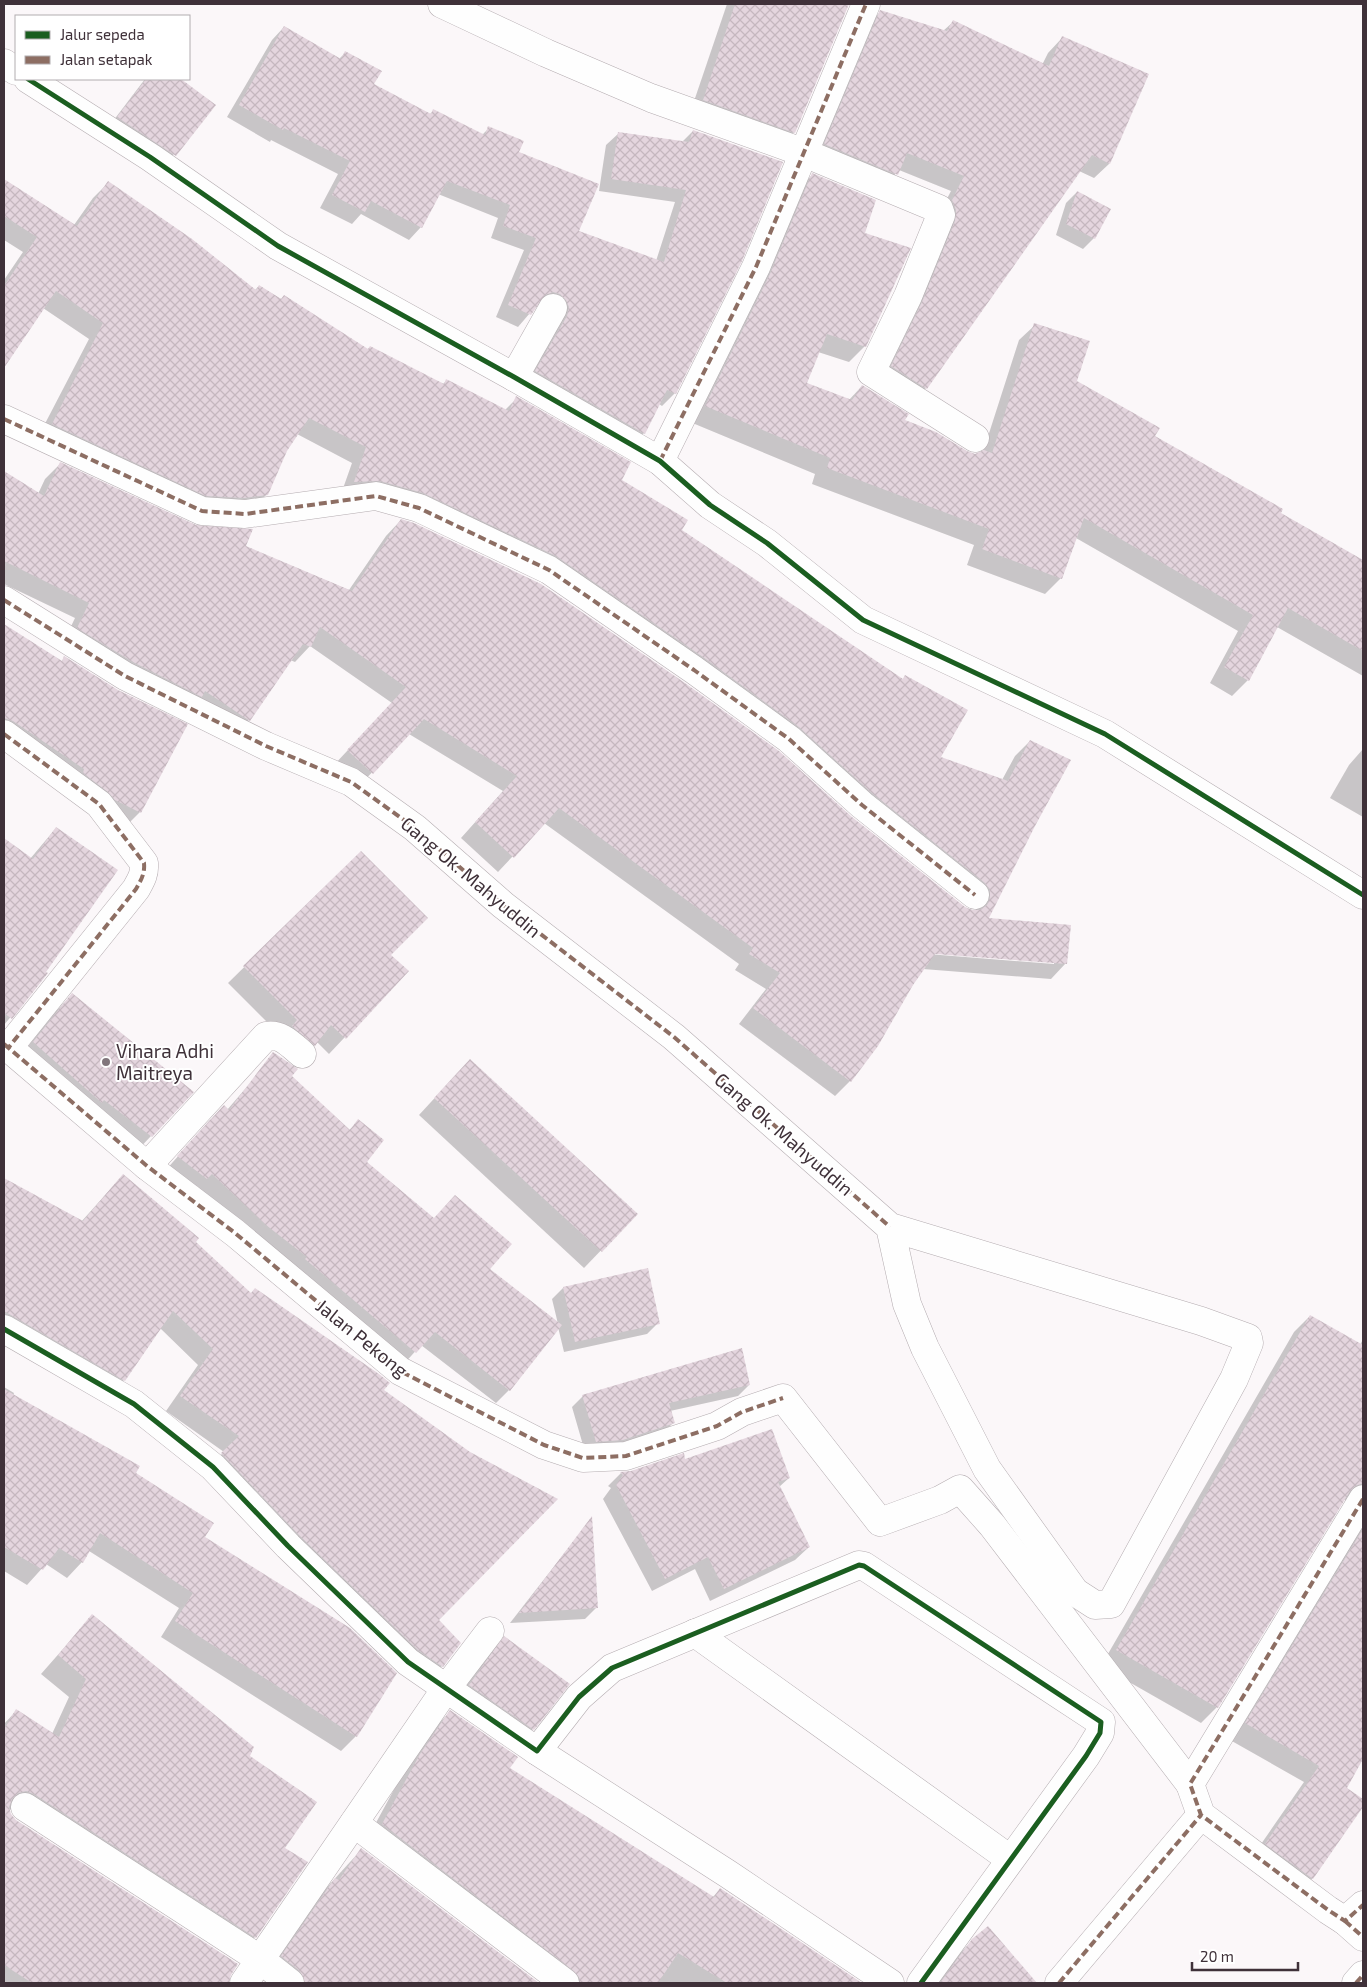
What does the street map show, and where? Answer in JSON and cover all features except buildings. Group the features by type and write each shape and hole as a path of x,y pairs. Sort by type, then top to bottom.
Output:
{"street":[{"path":"442,4 546,53 651,98 802,152 939,209 941,212 908,296 872,372 975,438"},
{"path":"660,461 756,267 802,152 866,4"},
{"path":"4,63 15,71"},
{"path":"30,80 150,158 278,246 514,377 660,461 710,505 767,543 863,620 1105,734 1363,895"},
{"path":"514,377 553,308"},
{"path":"4,419 202,511 245,514 376,496 419,508 540,566 694,670 789,739 862,805 975,895"},
{"name":"Gang Ok. Mahyuddin","path":"4,600 125,676 266,746 351,782 415,828 502,905 674,1038 890,1227"},
{"path":"4,734 99,804 144,863 142,878 136,889 6,1046"},
{"path":"147,1166 266,1036 274,1034 302,1054"},
{"name":"Jalan Pekong","path":"6,1046 147,1166 234,1233 400,1371 544,1445 583,1458 626,1456 717,1426 742,1412 783,1398 880,1522 940,1500 960,1489 992,1525 1190,1784"},
{"path":"890,1227 1210,1324 1238,1333 1250,1340 1234,1379 1110,1604 1095,1605 1075,1592 986,1469 925,1348 914,1321 900,1278 890,1227"},
{"path":"4,1329 134,1404 213,1467 344,1601 408,1662 445,1690 728,1874 890,1983"},
{"path":"1357,1921 1201,1815 1190,1784 1363,1499"},
{"path":"537,1751 579,1697 612,1668 853,1566 864,1566 1101,1722 1100,1733 1086,1756 921,1983"},
{"path":"244,1983 445,1690 490,1631"},
{"path":"695,1633 1010,1859"},
{"path":"25,1807 260,1960 290,1983"},
{"path":"1059,1983 1201,1815"},
{"path":"354,1823 565,1983"},
{"path":"1356,1983 1363,1975"}],"marked path":[{"path":"660,461 756,267 866,4"},
{"path":"4,419 202,511 245,514 376,496 419,508 549,570 694,670 789,739 862,805 975,895"},
{"path":"4,600 125,676 266,746 351,782 415,828 503,905 674,1037 890,1227"},
{"path":"4,734 99,804 144,863 142,877 136,889 9,1047"},
{"path":"4,1044 147,1166 235,1233 400,1371 544,1445 583,1458 626,1456 717,1426 742,1412 783,1398"},
{"path":"1363,1499 1190,1784 1201,1815 1328,1910 1345,1921 1363,1905"},
{"path":"1059,1983 1201,1815"},
{"path":"1345,1921 1363,1937"},
{"path":"1356,1983 1363,1975"}],"cycle path":[{"path":"30,80 150,157 278,246 514,377 660,461 710,505 767,543 863,620 1105,734 1363,895"},
{"path":"4,1329 134,1404 213,1467 288,1546 408,1662 537,1751 579,1697 612,1668 859,1565 864,1566 1101,1722 1100,1733 1086,1756 921,1983"}],"place":[{"name":"Vihara Adhi Maitreya","path":"106,1062"}]}
